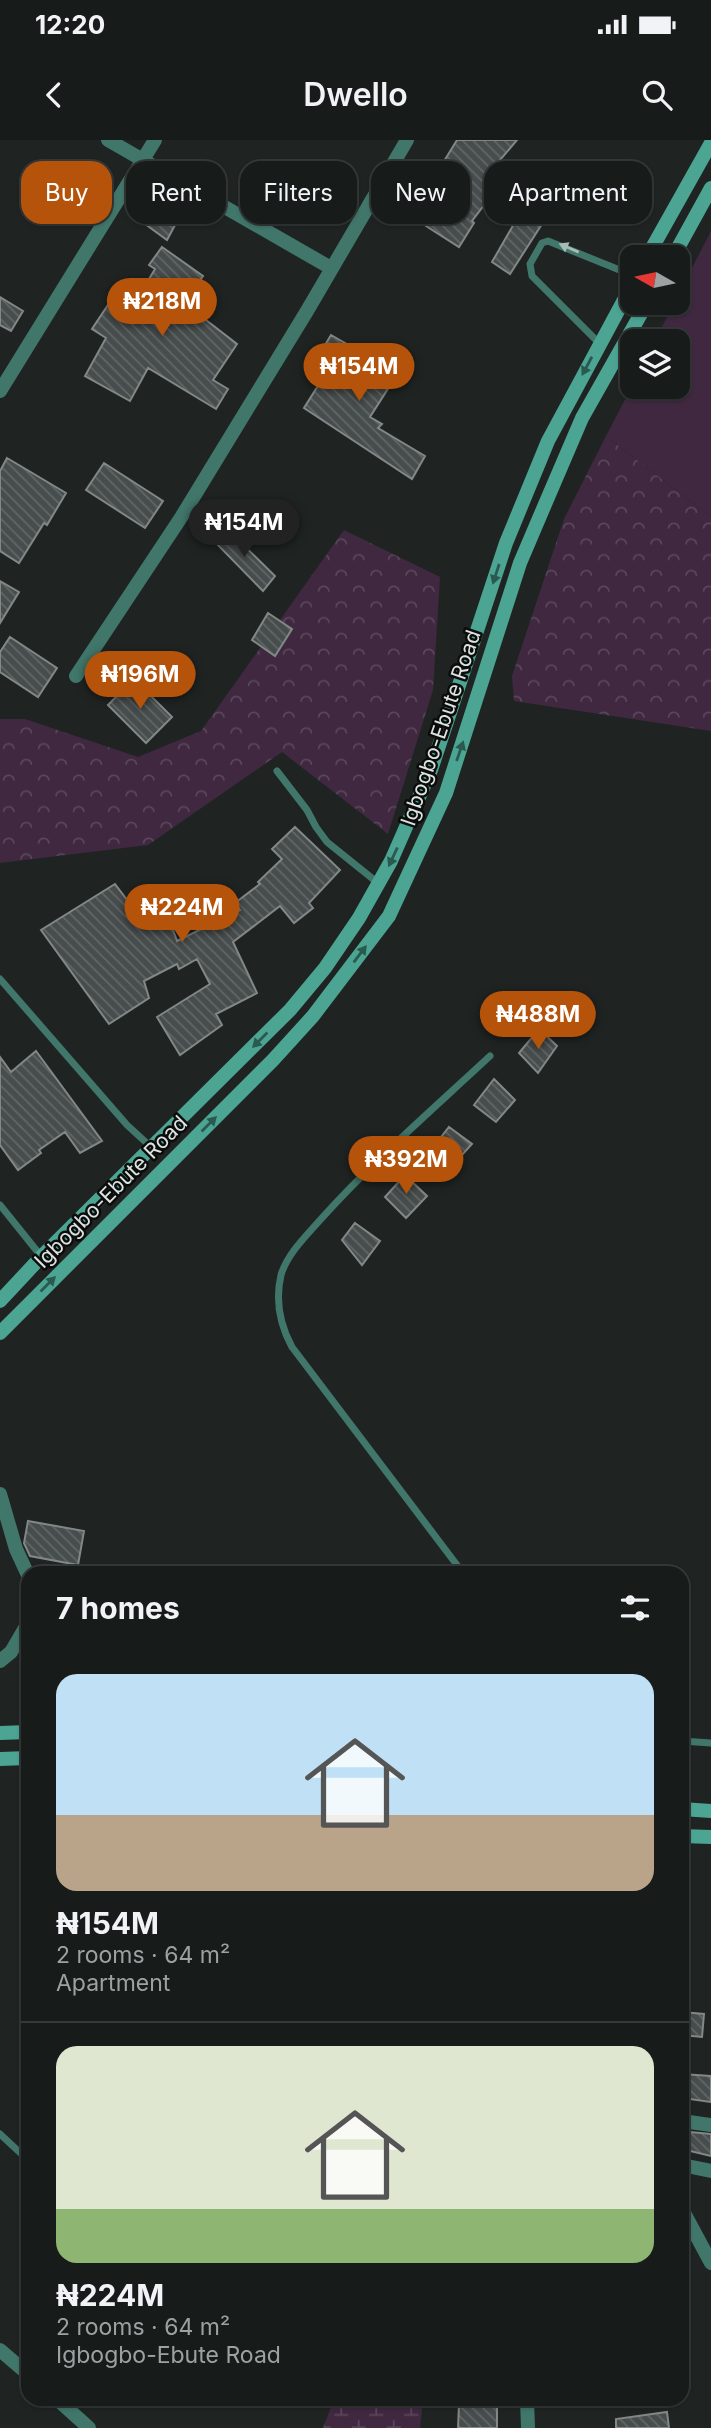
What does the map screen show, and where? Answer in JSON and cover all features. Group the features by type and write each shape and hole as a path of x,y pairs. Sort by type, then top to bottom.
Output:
{"main road":[{"path":"654,245 711,143"},
{"path":"680,245 711,188"},
{"name":"Igbogbo-Ebute Road","path":"3,1294 290,1010 325,968 359,918 391,862 431,770 506,543 548,441 620,306"},
{"name":"Igbogbo-Ebute Road","path":"0,1333 281,1051 313,1016 389,915 446,793 516,575 543,509 582,418 640,315"},
{"path":"0,1733 21,1732"},
{"path":"0,1759 21,1758"},
{"path":"689,1809 711,1811"},
{"path":"689,1836 711,1837"}],"street":[{"path":"108,140 142,161 155,140"},
{"path":"76,676 182,516 407,140"},
{"path":"0,391 126,187"},
{"path":"226,209 331,268"},
{"path":"0,1494 24,1566"},
{"path":"0,1661 11,1652 21,1635"},
{"path":"689,2122 711,2125"},
{"path":"689,2166 711,2171"},
{"path":"689,2222 711,2263"},
{"path":"0,2350 21,2368"},
{"path":"65,2406 89,2428"},
{"path":"527,2406 528,2428"}],"lane":[{"path":"599,343 532,276 530,264 542,243 548,241 620,270"},
{"path":"277,771 327,842 379,884"},
{"path":"0,979 127,1125 151,1147"},
{"path":"458,1566 292,1348 283,1330 278,1295 282,1273 297,1246 347,1190 491,1056"},
{"path":"0,1205 41,1257"},
{"path":"689,1741 711,1743"},
{"path":"0,2134 21,2154"}],"green space":[{"path":"711,231 711,517 606,436 625,399 690,399 690,329 661,329 668,315 690,315 690,272"},
{"path":"606,436 711,517 711,731 514,701 512,676 564,519"},
{"path":"344,530 440,577 433,690 388,834 282,752 148,845 0,863 0,719 25,719 138,757 201,731"},
{"path":"331,2406 422,2406 420,2428 323,2428"}],"building":[{"path":"457,140 517,140 499,161 484,161 484,205 472,221 474,223 459,247 424,224 470,224 470,161 444,161"},
{"path":"145,224 176,224 167,240"},
{"path":"514,224 542,224 510,274 492,262"},
{"path":"162,247 203,276 184,303 237,344 213,380 228,389 216,409 148,368 130,401 85,376 106,338 92,329 110,302 128,314 155,269 149,265"},
{"path":"0,297 23,311 11,331 0,325"},
{"path":"331,335 398,373 370,417 382,424 378,428 425,456 412,479 304,408 326,373 313,365"},
{"path":"7,458 66,493 19,563 0,551 0,471"},
{"path":"104,463 163,501 145,528 86,490"},
{"path":"224,526 275,576 263,591 213,540"},
{"path":"0,581 19,592 0,623"},
{"path":"268,613 292,629 275,656 252,640"},
{"path":"10,637 57,668 38,697 0,672 0,652"},
{"path":"134,679 172,717 146,743 108,705"},
{"path":"295,827 340,870 309,903 313,908 294,923 280,906 233,942 257,993 216,1014 222,1025 180,1055 157,1017 210,984 197,959 179,969 177,964 144,981 149,998 109,1024 41,930 115,884 143,921 167,913 177,941 240,910 235,903 260,884 258,882 282,859 272,849"},
{"path":"539,1029 557,1046 538,1073 519,1053"},
{"path":"36,1051 102,1141 80,1153 65,1132 39,1150 41,1153 18,1170 0,1145 0,1057 11,1072"},
{"path":"494,1079 515,1100 496,1122 474,1105"},
{"path":"449,1127 472,1144 450,1168 430,1151"},
{"path":"405,1175 427,1196 406,1218 385,1197"},
{"path":"355,1223 380,1241 362,1265 342,1240"},
{"path":"28,1521 84,1531 78,1565 30,1556 24,1543"},
{"path":"689,2013 704,2014 702,2037 689,2036"},
{"path":"689,2074 711,2076 711,2102 689,2099"},
{"path":"690,2132 711,2134 711,2156 689,2151"},
{"path":"459,2406 497,2406 497,2428 458,2428"},
{"path":"667,2412 669,2428 616,2428 616,2419"}]}
